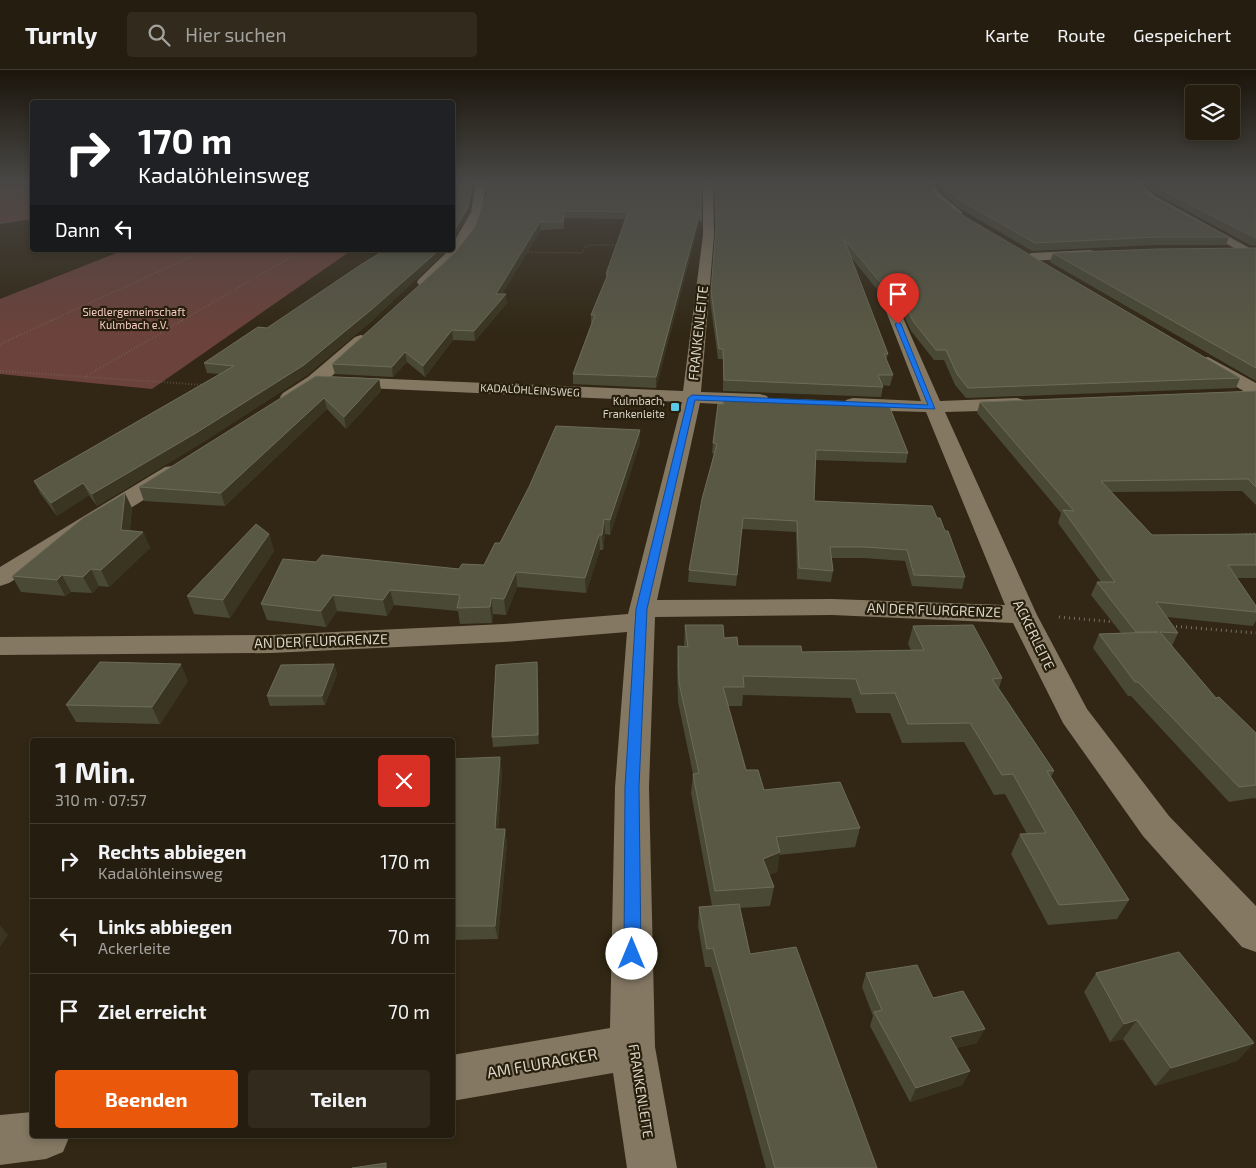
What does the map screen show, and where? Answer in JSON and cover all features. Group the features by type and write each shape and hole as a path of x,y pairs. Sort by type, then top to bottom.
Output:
{"street":[{"path":"455,251 469,232"},
{"name":"FRANKENLEITE","path":"652,1168 632,1047 632,787 641,615 692,398 692,368 708,232"},
{"path":"1216,232 1252,251"},
{"path":"1016,248 1052,269"},
{"path":"1220,251 1252,251"},
{"path":"414,291 454,252"},
{"path":"1031,257 1106,254"},
{"name":"ACKERLEITE","path":"892,290 893,311 932,407 1023,614 1074,715 1156,826 1256,934"},
{"path":"273,407 314,381 372,331"},
{"path":"1195,354 1256,391"},
{"name":"KADALÖHLEINSWEG","path":"314,381 778,401"},
{"path":"1227,396 1256,395"},
{"path":"836,403 932,407 1030,403"},
{"path":"0,578 192,460"},
{"name":"AN DER FLURGRENZE","path":"0,646 271,644 504,633 641,615 765,606 938,608 1023,614"},
{"name":"AM FLURACKER","path":"455,1077 632,1047"},
{"path":"0,1140 30,1137"}],"path":[{"path":"523,252 582,253 587,245 624,246"},
{"path":"0,344 202,252"},
{"path":"86,377 299,252"},
{"path":"0,371 212,386"},
{"path":"1236,535 1256,534"},
{"path":"1023,614 1122,622"},
{"path":"1161,625 1256,633"}],"green space":[{"name":"Siedlergemeinschaft Kulmbach e.V.","path":"119,252 349,252 152,389 0,374 0,299"}],"building":[{"path":"471,232 534,232 496,294 506,294 474,331 452,330 423,366 405,352 392,367 332,364 455,253"},
{"path":"621,232 695,232 656,377 573,374 595,315 591,315 608,274 606,274"},
{"path":"716,232 991,232 1240,378 968,388 957,374 946,350 936,350 913,321 904,301 902,280 893,276 886,280 885,288 844,239 888,354 884,354 893,375 878,375 883,387 724,380 723,349 719,349 711,291"},
{"path":"1016,232 1220,232 1229,237 1157,237 1035,243"},
{"path":"1245,232 1256,232 1256,238"},
{"path":"1256,248 1256,368 1053,253 1157,249"},
{"path":"382,252 437,252 371,310 304,365 196,433 92,494 83,483 51,503 34,481 234,366 204,363 258,327 267,328"},
{"path":"316,376 379,379 344,417 324,398 221,493 139,487"},
{"path":"1256,391 1256,487 1248,479 1101,481 1152,535 1256,534 1256,565 1228,565 1256,606 1256,612 1156,602 1178,633 1160,632 1216,698 1219,697 1256,733 1256,785 1239,787 1138,682 1135,682 1099,634 1158,632 1136,632 1097,582 1115,582 1063,510 1074,511 980,402"},
{"path":"724,397 888,403 908,453 816,450 814,501 932,506 937,518 940,518 945,531 948,531 965,577 914,575 907,550 865,547 830,547 833,571 799,568 797,521 743,518 737,575 689,570 702,499 717,444 713,443 718,404 724,404"},
{"path":"556,426 640,430 610,520 604,519 602,535 599,535 585,578 516,572 504,599 491,598 490,607 457,608 460,595 390,590 383,600 333,595 321,611 261,604 283,559 316,562 322,555 459,569 462,564 484,565 495,543 500,543 529,487"},
{"path":"125,493 121,530 143,532 101,570 91,569 83,577 62,575 57,580 12,576 83,518"},
{"path":"256,524 269,534 223,600 187,596"},
{"path":"685,625 723,625 724,638 737,637 738,646 801,646 802,652 924,650 913,626 973,625 1002,678 992,679 1054,771 1047,771 1129,900 1059,905 1020,834 1046,833 1013,774 1002,775 970,723 908,724 895,693 861,694 856,679 743,676 744,687 723,687 746,770 758,770 764,790 840,782 860,828 776,837 780,852 763,859 774,887 715,891 693,774 699,773 679,683 678,646 688,647"},
{"path":"100,662 181,664 152,707 66,705"},
{"path":"537,662 538,735 492,737 496,665"},
{"path":"334,664 322,696 267,696 281,665"},
{"path":"500,757 495,829 505,829 495,926 455,926 455,759"},
{"path":"739,904 750,954 796,947 877,1168 775,1168 713,948 707,949 699,907"},
{"path":"1179,952 1254,1043 1171,1068 1137,1020 1124,1024 1096,973"},
{"path":"917,965 933,998 963,991 985,1029 950,1037 970,1071 916,1088 874,1012 882,1010 866,973"},
{"path":"386,1163 386,1168 352,1168"}],"place":[{"name":"Kulmbach, Frankenleite","path":"675,407"}],"route":[{"path":"632,954 632,787 642,609 692,398 932,407 898,324"}]}
